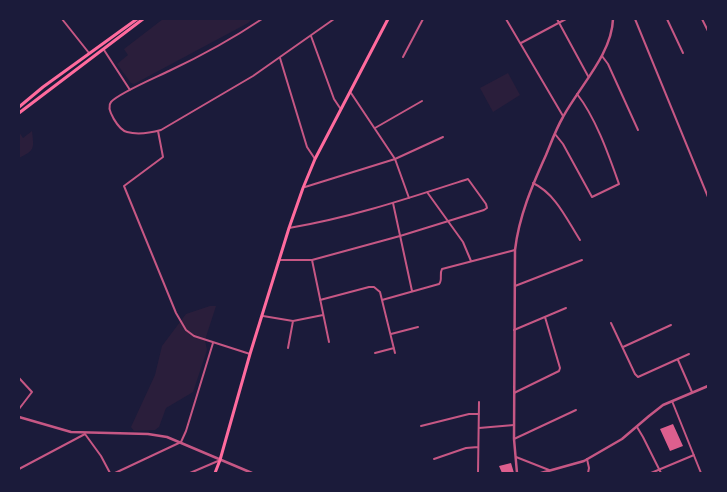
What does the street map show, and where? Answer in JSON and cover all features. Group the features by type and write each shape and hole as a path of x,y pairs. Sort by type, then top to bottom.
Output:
{"main road":[{"path":"19,108 43,87 137,19"},
{"path":"19,113 143,19"},
{"path":"215,473 279,260 303,188 315,159 386,20"}],"street":[{"path":"25,19 32,19"},
{"path":"62,19 89,54"},
{"path":"262,19 203,55 130,90 112,101 110,111 120,129 129,133 140,134 158,131 280,58 334,19"},
{"path":"403,57 423,19"},
{"path":"506,19 563,117"},
{"path":"557,19 588,76"},
{"path":"521,43 566,19"},
{"path":"517,473 514,456 514,330 515,250 520,222 533,183 563,117 602,56 610,38 613,19"},
{"path":"635,19 708,197"},
{"path":"667,19 683,53"},
{"path":"702,19 708,31"},
{"path":"312,36 334,99 341,108"},
{"path":"103,49 130,90"},
{"path":"602,56 608,64 638,130"},
{"path":"280,58 307,147 315,159"},
{"path":"350,93 395,159 409,198"},
{"path":"555,134 563,144 592,197 619,184 607,151 583,102 577,94"},
{"path":"375,128 422,101"},
{"path":"158,131 163,157 124,186 176,313 186,330 194,336 250,354"},
{"path":"303,188 395,159 443,137"},
{"path":"279,260 312,260 400,236 487,208 468,179 393,203 320,223 289,228"},
{"path":"533,183 550,194 580,240"},
{"path":"427,192 450,221 463,242 471,261"},
{"path":"393,203 412,291"},
{"path":"382,300 439,284 441,281 440,271 442,269 515,250"},
{"path":"312,260 329,342"},
{"path":"515,286 582,260"},
{"path":"320,300 369,287 377,289 380,292 395,353"},
{"path":"514,330 566,308"},
{"path":"262,316 293,321 323,315"},
{"path":"514,393 559,371 560,368 554,343 545,317"},
{"path":"288,348 293,321"},
{"path":"611,323 638,377 689,354"},
{"path":"622,347 671,325"},
{"path":"390,334 418,327"},
{"path":"115,473 181,442 213,342"},
{"path":"374,353 394,348"},
{"path":"678,360 692,392"},
{"path":"19,378 32,392 19,409"},
{"path":"541,473 576,464 587,459 622,439 656,410 708,386"},
{"path":"672,401 701,473"},
{"path":"478,473 479,402"},
{"path":"514,439 576,410"},
{"path":"421,426 470,414 479,414"},
{"path":"19,416 64,431 85,434 148,434 167,437 252,473"},
{"path":"479,428 514,424"},
{"path":"637,427 644,437 661,473"},
{"path":"19,469 85,434"},
{"path":"85,434 101,456 110,473"},
{"path":"434,459 466,448 478,447"},
{"path":"651,473 694,455"},
{"path":"514,456 538,467 551,470"},
{"path":"587,459 588,473"},
{"path":"190,473 220,460"}],"shaded area":[{"path":"163,19 252,19 248,23 134,84 131,83 117,64 128,55 124,49"},
{"path":"508,73 520,95 493,112 480,88"},
{"path":"32,131 33,142 31,151 19,158 19,132 23,138"},
{"path":"210,306 216,306 205,340 207,350 193,392 166,408 159,427 155,430 134,431 131,427 155,375 162,346 186,314"}],"building":[{"path":"673,424 683,446 670,451 660,429"},
{"path":"511,463 514,473 502,473 499,466"}]}
